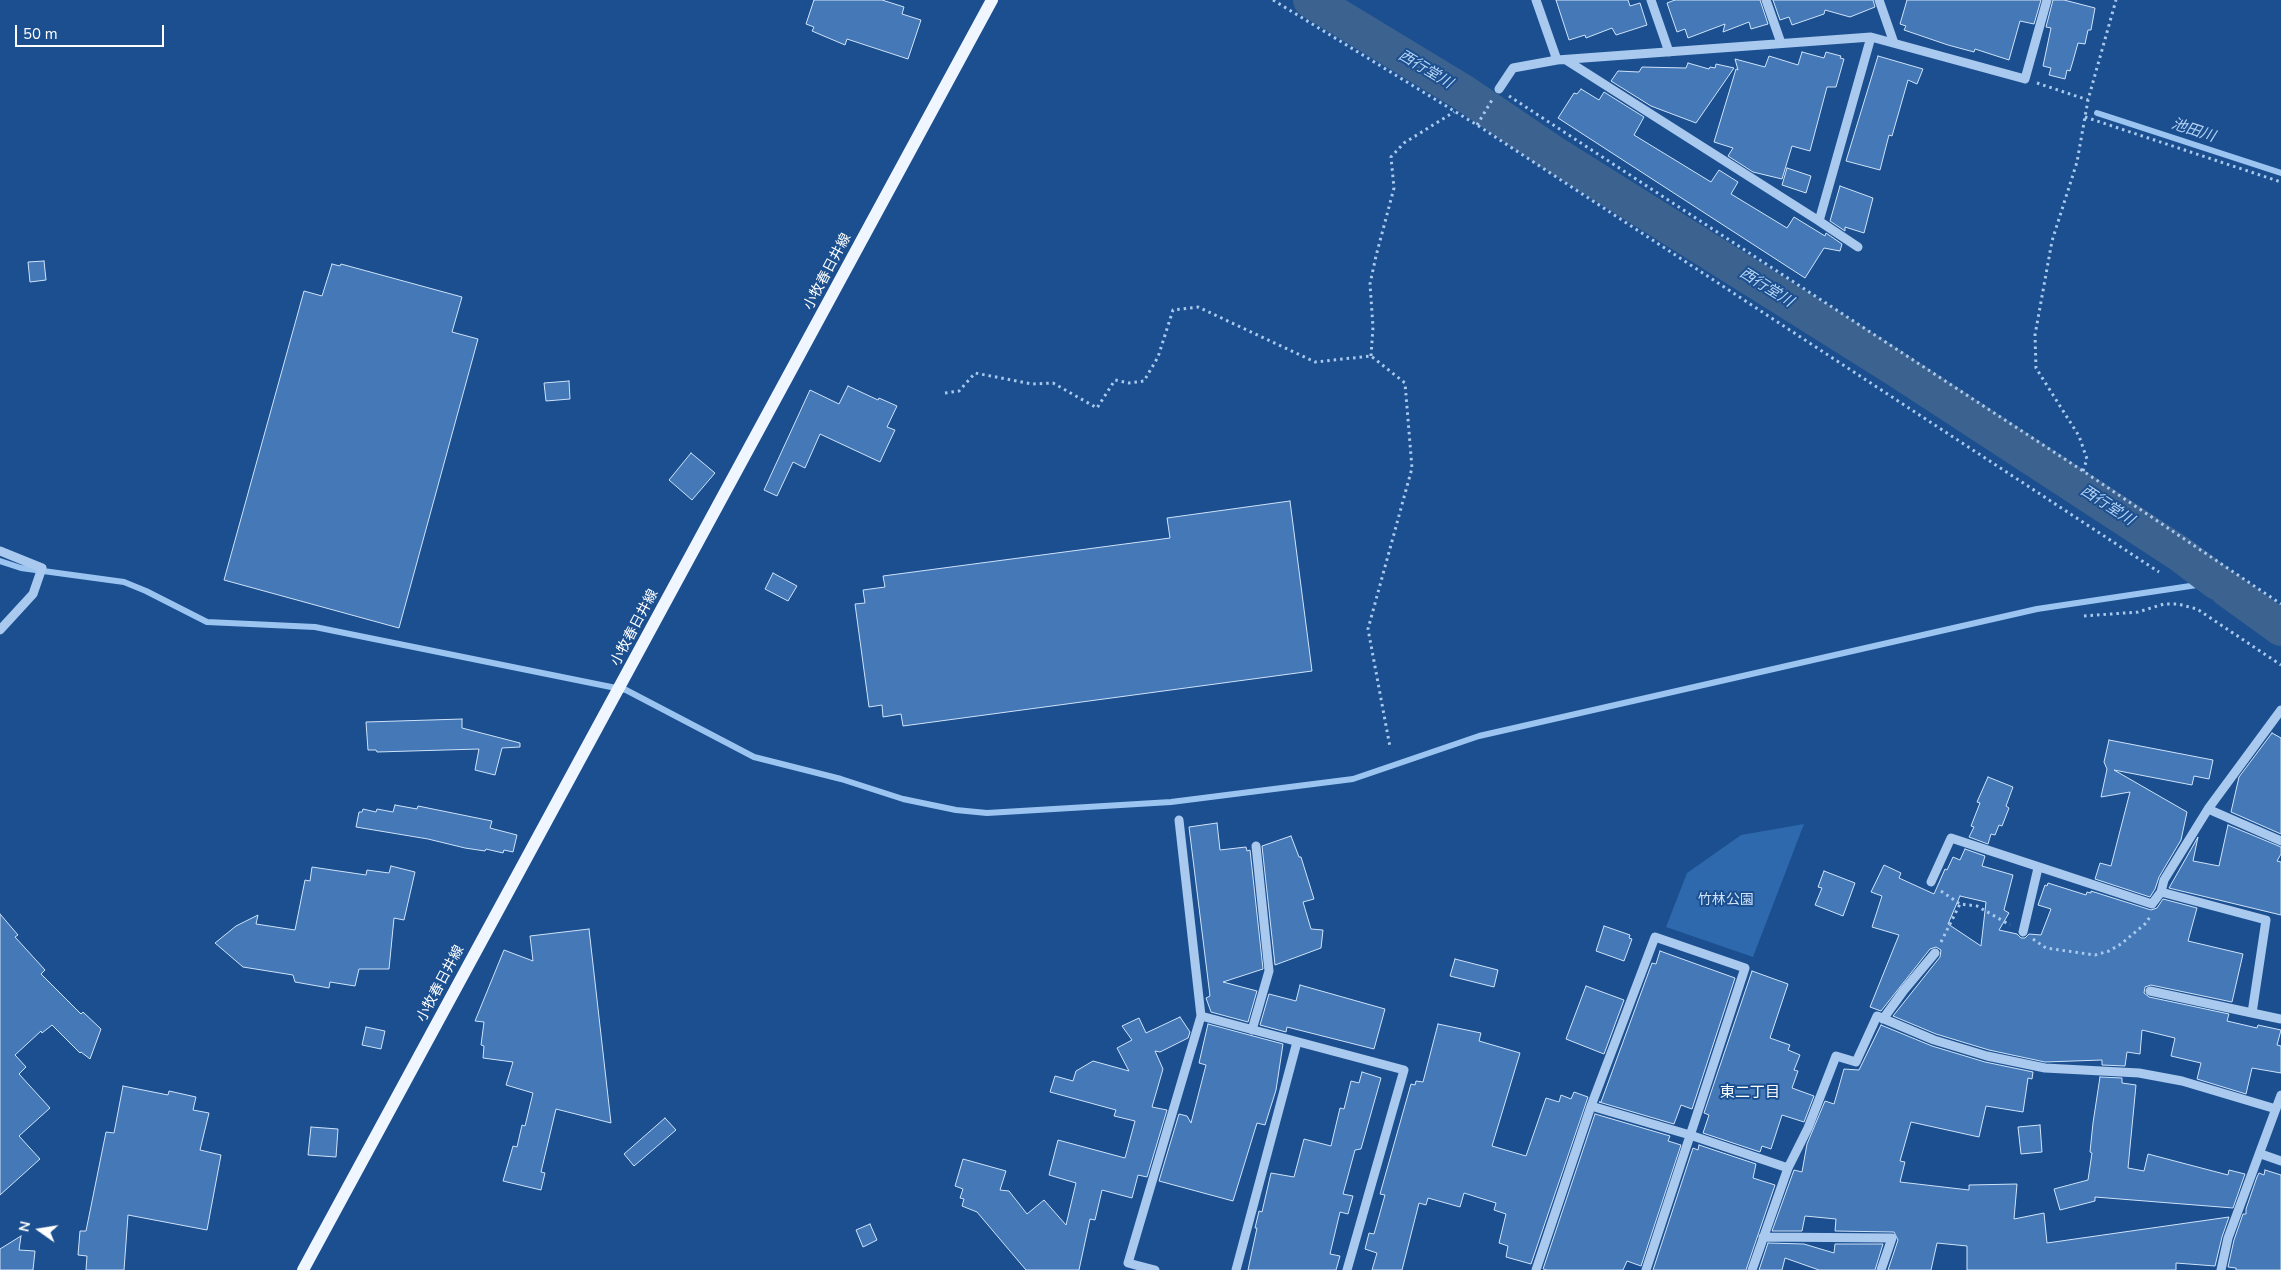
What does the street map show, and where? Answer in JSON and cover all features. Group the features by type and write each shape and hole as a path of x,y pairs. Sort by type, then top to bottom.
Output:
{"main road":[{"name":"小牧春日井線","path":"303,1270 992,0"}],"street":[{"path":"1536,0 1562,60 1819,221 1858,248"},
{"path":"1651,0 1669,52"},
{"path":"1766,0 1781,43"},
{"path":"1879,0 1894,43"},
{"path":"1499,89 1513,68 1562,60 1871,37 2025,78 2047,0"},
{"path":"1819,221 1871,37"},
{"path":"0,551 42,568 32,594 0,630"},
{"path":"1931,882 1951,838 2152,904 2161,892 2164,880 2208,809 2281,710"},
{"path":"2208,809 2281,841"},
{"path":"1155,1270 1128,1263 1201,1016 1179,820"},
{"path":"1252,1030 1269,971 1256,846"},
{"path":"2023,932 2038,868"},
{"path":"2161,892 2266,920 2252,1013"},
{"path":"1536,1270 1591,1106 1656,937 1745,968 1646,1270"},
{"path":"1883,1019 1935,953"},
{"path":"2150,991 2281,1019"},
{"path":"1201,1016 1404,1070 1347,1270"},
{"path":"1752,1270 1788,1168 1808,1128 1836,1056 1856,1062 1877,1016 1934,1040 1987,1056 2045,1068 2139,1073 2182,1081 2276,1109"},
{"path":"1236,1270 1297,1042"},
{"path":"2221,1270 2228,1238 2261,1154 2281,1095"},
{"path":"1591,1106 1690,1135 1788,1168"},
{"path":"2261,1154 2281,1160"},
{"path":"1763,1237 1892,1238 1881,1270"}],"path":[{"path":"1273,0 1477,125 2158,572"},
{"path":"2083,471 2087,459 2078,436 2036,368 2035,336 2052,241 2077,162 2088,100 2116,0"},
{"path":"2025,78 2088,100"},
{"path":"1477,125 1499,89 2083,471 2281,604"},
{"path":"1371,356 1373,327 1370,284 1394,188 1391,157 1404,143 1454,112"},
{"path":"2085,117 2281,182"},
{"path":"945,393 959,391 975,373 1032,384 1053,383 1097,408 1115,380 1129,383 1144,381 1158,357 1173,310 1198,307 1315,362 1371,356 1406,383 1412,468 1368,629 1390,747"},
{"path":"2084,616 2138,612 2164,604 2178,604 2197,609 2281,665"},
{"path":"1931,882 1960,904 1977,906 2023,932 2046,948 2095,955 2109,951 2121,944 2145,924 2150,916 2152,904"},
{"path":"1935,953 1960,904"}],"green space":[{"name":"竹林公園","path":"1804,824 1753,957 1666,927 1687,873 1741,835"}],"building":[{"path":"814,0 882,0 904,7 902,14 921,20 908,59 847,39 845,45 812,31 814,27 806,24"},
{"path":"1556,0 1628,0 1630,6 1640,3 1647,25 1616,35 1612,28 1586,38 1585,35 1569,40"},
{"path":"1675,0 1760,0 1768,24 1751,29 1749,22 1723,32 1725,24 1688,38 1685,29 1677,32 1667,3"},
{"path":"1773,0 1873,0 1875,7 1850,17 1825,10 1824,14 1792,25 1789,17 1780,20"},
{"path":"1907,0 2041,0 2034,24 2020,21 2009,60 1975,49 1974,52 1948,45 1904,30 1906,26 1900,24"},
{"path":"2053,0 2064,0 2095,8 2091,30 2088,30 2085,44 2078,43 2070,71 2067,70 2065,79 2049,75 2051,68 2043,66 2051,28 2046,27"},
{"path":"1802,52 1824,58 1826,52 1841,56 1840,58 1844,59 1836,87 1827,87 1810,151 1792,146 1782,179 1753,172 1728,156 1733,148 1714,142 1736,69 1738,70 1735,59 1765,67 1769,56 1798,65"},
{"path":"1878,56 1923,69 1917,84 1908,80 1892,136 1889,135 1880,170 1846,161"},
{"path":"1688,63 1709,69 1710,67 1715,68 1716,64 1734,68 1696,123 1651,106 1611,81 1618,71 1639,72 1642,67 1686,68"},
{"path":"1581,89 1599,100 1604,92 1644,117 1634,135 1711,182 1719,170 1738,182 1731,194 1787,228 1794,217 1825,236 1826,233 1842,244 1840,251 1824,248 1805,278 1558,118 1574,93 1577,94"},
{"path":"1787,168 1811,176 1806,193 1782,185"},
{"path":"1840,186 1873,198 1864,233 1845,227 1845,231 1830,221"},
{"path":"44,261 46,280 30,282 28,262"},
{"path":"332,264 340,266 341,264 462,297 452,332 478,339 399,628 224,580 304,291 322,296"},
{"path":"569,381 570,399 546,401 544,383"},
{"path":"848,386 878,400 879,398 897,406 887,427 895,430 880,462 820,434 805,468 793,462 777,496 764,490 810,390 839,404"},
{"path":"691,453 715,473 692,500 669,480"},
{"path":"1290,501 1312,671 903,726 901,714 883,717 882,705 869,707 855,604 865,603 863,590 885,587 883,576 1170,538 1167,518"},
{"path":"773,573 797,586 788,601 765,589"},
{"path":"462,719 462,728 520,743 520,747 502,748 495,775 475,770 479,749 377,752 376,750 368,750 366,722"},
{"path":"2272,733 2281,738 2281,834 2231,812 2239,777"},
{"path":"2109,740 2213,760 2209,779 2194,776 2192,785 2114,770 2187,812 2181,840 2159,877 2150,897 2095,879 2100,863 2111,866 2130,792 2101,797 2107,769 2104,762"},
{"path":"1988,777 2013,787 2006,806 2009,808 2002,826 1999,825 1995,835 1991,834 1988,844 1969,837 1974,827 1971,826 1980,803 1977,802"},
{"path":"395,805 417,809 418,806 492,821 490,828 517,835 513,852 504,850 503,853 486,849 485,851 465,848 428,839 356,827 359,812 362,812 363,809 376,812 377,809 393,812"},
{"path":"1217,823 1220,850 1246,847 1247,851 1250,850 1263,969 1223,982 1257,991 1248,1022 1211,1012 1206,998 1210,996 1189,827"},
{"path":"2228,825 2281,847 2281,854 2277,861 2281,862 2281,915 2169,888 2198,837 2193,861 2219,866"},
{"path":"1291,836 1299,857 1301,857 1314,899 1303,902 1311,929 1323,930 1321,948 1275,965 1262,846"},
{"path":"1965,849 1985,856 1982,866 2013,875 2004,910 2009,913 1999,930 2017,934 2021,938 2025,938 2029,934 2041,935 2051,909 2038,905 2045,885 2047,886 2048,883 2086,895 2087,892 2091,893 2091,891 2151,910 2157,908 2163,899 2197,908 2188,941 2243,954 2232,1002 2151,985 2145,987 2144,993 2149,997 2229,1014 2227,1021 2257,1028 2258,1025 2281,1030 2277,1045 2281,1046 2281,1073 2252,1068 2246,1094 2197,1079 2201,1063 2171,1056 2175,1038 2142,1030 2140,1054 2127,1052 2125,1066 2102,1065 2102,1060 2045,1062 1989,1050 1936,1034 1893,1016 1940,957 1941,950 1936,947 1930,949 1881,1011 1870,1007 1899,935 1872,927 1882,896 1871,892 1884,865 1901,873 1899,878 1934,894 1945,869 1947,870 1953,857 1960,860","holes":["1960,896 1986,902 1981,946 1948,924"]},
{"path":"391,866 415,872 404,920 394,918 389,969 359,969 355,986 330,982 329,988 295,982 293,975 243,967 215,943 236,926 258,915 256,924 295,930 305,880 310,881 312,867 366,875 367,870 389,873"},
{"path":"1824,871 1855,883 1843,916 1815,905 1822,888 1818,887"},
{"path":"0,914 18,935 15,937 45,970 41,974 81,1014 83,1012 101,1029 90,1059 80,1053 52,1025 42,1033 41,1031 15,1055 26,1067 19,1074 50,1108 19,1136 40,1159 0,1195"},
{"path":"1604,926 1630,935 1629,938 1632,939 1624,961 1596,951"},
{"path":"589,929 611,1123 556,1109 541,1172 545,1173 541,1190 503,1181 513,1146 517,1147 522,1125 525,1126 533,1093 506,1085 513,1062 483,1058 484,1046 481,1045 484,1022 475,1021 504,950 533,961 530,936"},
{"path":"1660,951 1735,978 1692,1109 1681,1105 1674,1124 1599,1102 1601,1102 1652,963 1656,964"},
{"path":"1455,959 1498,970 1494,987 1450,976"},
{"path":"1752,971 1788,984 1770,1038 1790,1045 1788,1050 1800,1055 1794,1070 1798,1071 1792,1088 1814,1096 1804,1122 1782,1115 1771,1149 1762,1146 1760,1152 1703,1133 1709,1115 1704,1113"},
{"path":"1300,985 1385,1009 1374,1049 1287,1027 1286,1032 1260,1025 1269,994 1296,1001"},
{"path":"1586,986 1624,1000 1604,1054 1566,1039"},
{"path":"1180,1017 1190,1032 1188,1038 1160,1052 1155,1051 1163,1069 1152,1107 1167,1110 1147,1177 1138,1175 1132,1198 1102,1190 1095,1220 1090,1219 1079,1270 1026,1270 977,1212 962,1206 964,1199 960,1198 963,1189 955,1186 963,1159 1006,1171 1000,1190 1009,1191 1027,1214 1044,1200 1066,1225 1076,1183 1049,1175 1058,1140 1125,1158 1135,1121 1114,1116 1116,1110 1050,1092 1055,1076 1073,1081 1076,1071 1093,1061 1129,1071 1117,1048 1132,1040 1122,1026 1139,1018 1146,1033"},
{"path":"1208,1024 1283,1044 1276,1090 1265,1125 1257,1123 1233,1201 1159,1181 1179,1114 1187,1116 1191,1123 1206,1065 1199,1063"},
{"path":"1438,1024 1481,1033 1479,1041 1520,1053 1492,1146 1526,1156 1546,1098 1559,1102 1561,1095 1571,1099 1574,1092 1588,1097 1531,1264 1506,1257 1508,1246 1499,1243 1506,1214 1494,1210 1496,1203 1464,1193 1460,1207 1428,1198 1426,1205 1419,1203 1402,1270 1372,1270 1377,1253 1365,1249 1369,1233 1374,1234 1385,1195 1380,1194 1411,1084 1415,1085 1416,1081 1423,1082"},
{"path":"1881,1025 1932,1046 1985,1062 2033,1072 2032,1079 2028,1078 2023,1112 1986,1106 1979,1137 1911,1122 1900,1161 1905,1162 1900,1182 1969,1190 1969,1185 2017,1184 2014,1219 2044,1213 2047,1243 2229,1217 2215,1266 2176,1263 2176,1270 1967,1270 1967,1246 1937,1243 1931,1270 1888,1270 1898,1240 1894,1232 1835,1231 1836,1219 1805,1216 1802,1231 1772,1231 1794,1170 1802,1172 1807,1144 1825,1101 1834,1104 1844,1069 1859,1070"},
{"path":"366,1027 385,1031 381,1049 362,1045"},
{"path":"1362,1072 1381,1078 1361,1149 1355,1150 1343,1194 1353,1196 1348,1214 1340,1212 1330,1254 1340,1256 1336,1270 1248,1270 1259,1211 1262,1212 1271,1173 1294,1177 1304,1139 1331,1146 1340,1108 1344,1109 1351,1081 1359,1083"},
{"path":"2100,1077 2122,1078 2122,1083 2136,1085 2128,1168 2144,1171 2148,1154 2228,1175 2229,1170 2245,1174 2233,1208 2095,1197 2095,1201 2060,1210 2054,1189 2088,1180 2092,1153 2090,1152 2093,1123"},
{"path":"123,1086 168,1095 169,1091 196,1097 193,1110 209,1113 200,1150 221,1155 207,1230 128,1215 124,1270 86,1270 87,1256 78,1255 80,1231 86,1231 106,1132 114,1133"},
{"path":"1595,1114 1670,1136 1668,1141 1681,1145 1641,1266 1627,1261 1623,1270 1543,1269"},
{"path":"665,1118 676,1130 634,1166 624,1154"},
{"path":"2040,1125 2042,1152 2021,1154 2018,1127"},
{"path":"311,1127 338,1129 336,1157 308,1155"},
{"path":"1699,1145 1756,1164 1753,1178 1775,1185 1746,1270 1653,1270 1693,1148 1698,1150"},
{"path":"2265,1170 2281,1175 2281,1270 2236,1270 2236,1268 2228,1267 2234,1240 2243,1214 2246,1214 2257,1177 2259,1173 2264,1175"},
{"path":"870,1224 877,1240 863,1247 856,1230"},
{"path":"21,1236 19,1250 35,1251 33,1270 0,1270 0,1249"},
{"path":"1768,1243 1804,1244 1834,1253 1835,1244 1883,1244 1875,1270 1819,1270 1785,1258 1782,1270 1759,1270"}],"waterway":[{"name":"西行堂川","path":"1311,0 1464,93 1551,152 1895,368 2180,554 2217,582"},
{"name":"池田川","path":"2097,113 2281,173"},
{"path":"0,561 21,568 124,582 207,622 315,627 626,690 754,757 841,779 903,799 956,810 987,813 1171,802 1353,779 1479,736 2037,609 2217,582 2227,589"},
{"name":"西行堂川","path":"2227,589 2281,628"}],"district":[{"name":"東二丁目","path":"1750,1093"}]}
